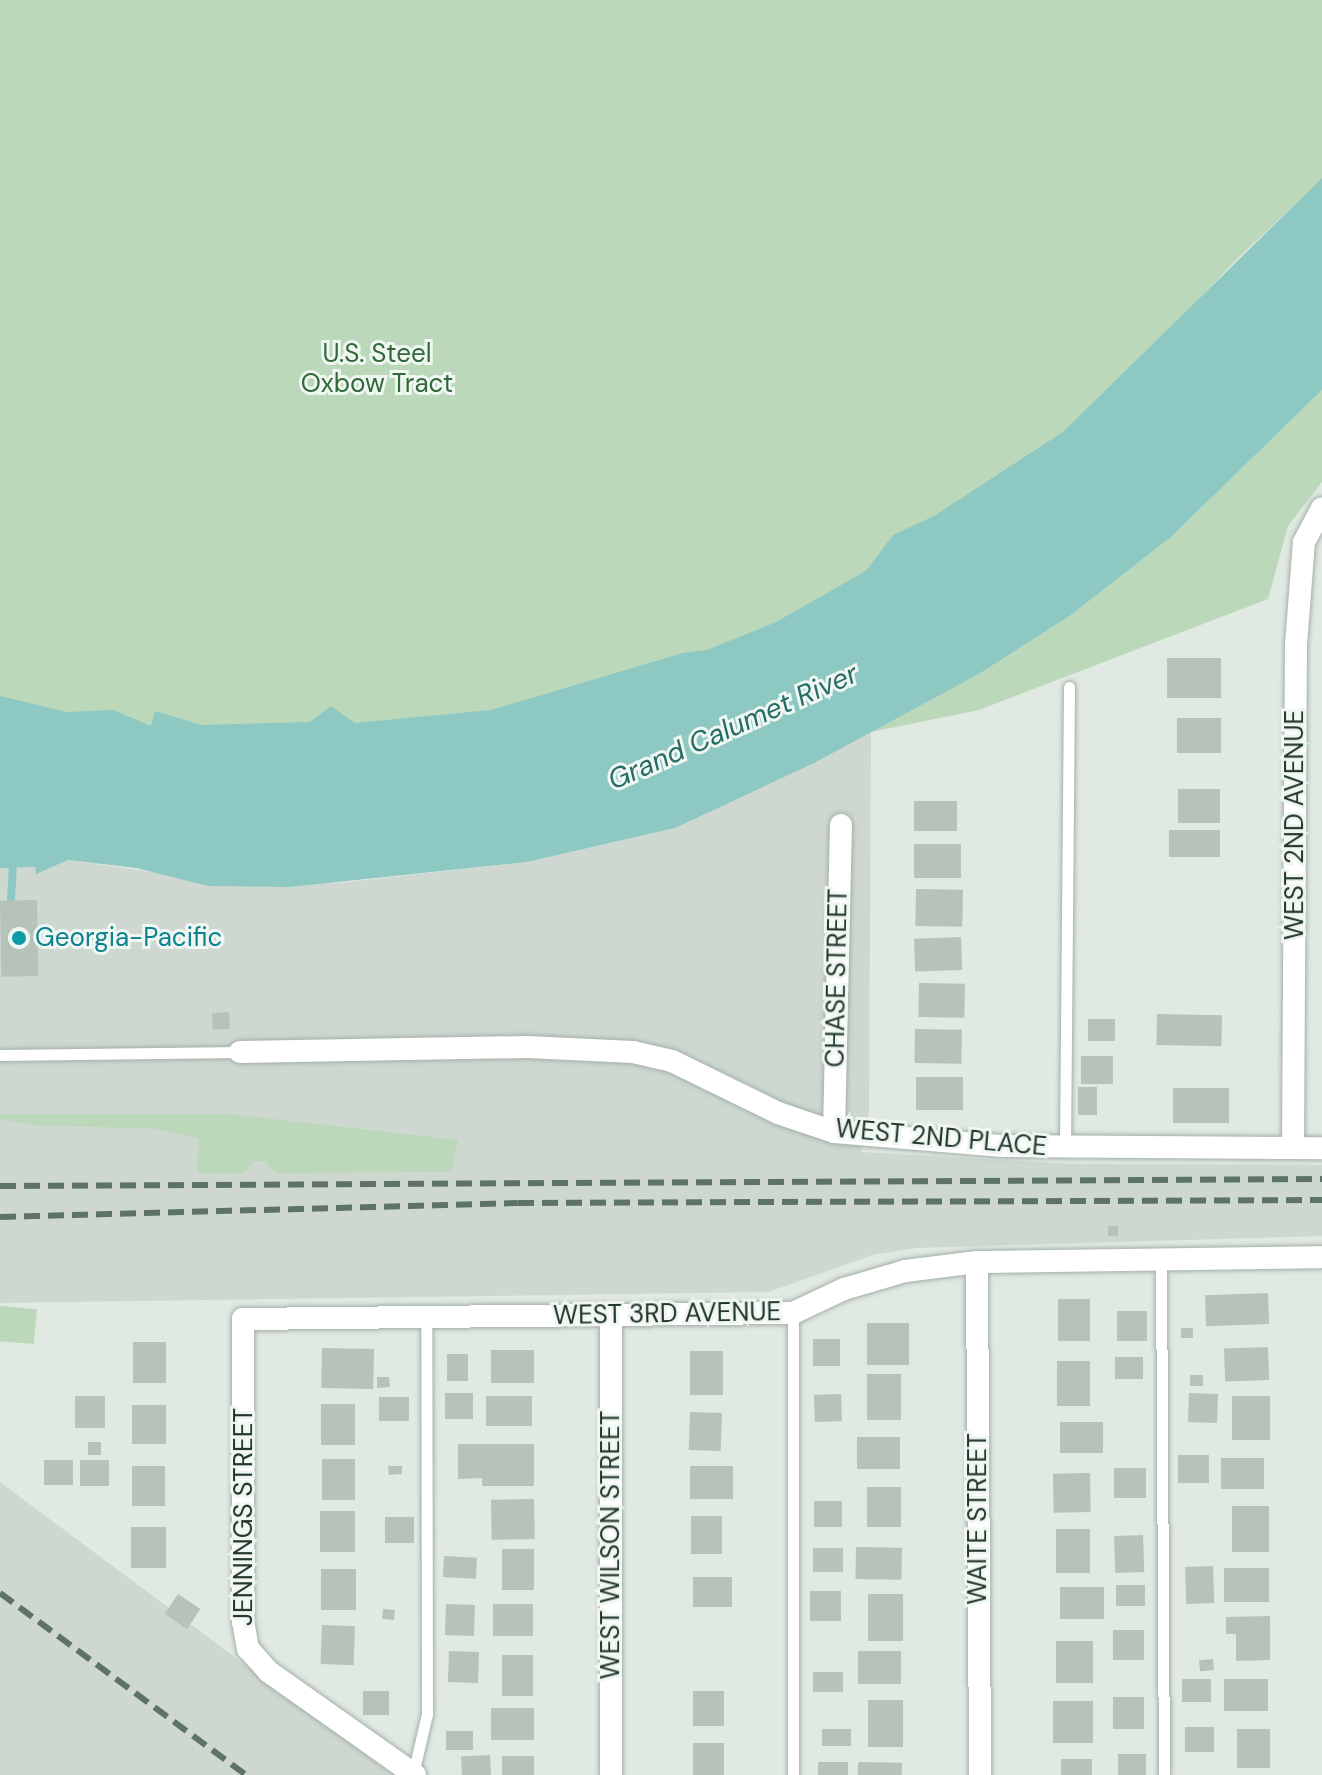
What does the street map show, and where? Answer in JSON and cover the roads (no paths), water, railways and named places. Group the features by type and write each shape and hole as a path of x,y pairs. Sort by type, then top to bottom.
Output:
{"street":[{"name":"WEST 2ND AVENUE","path":"1293,1148 1296,645 1304,542 1322,508"},
{"name":"CHASE STREET","path":"834,1132 841,825"},
{"name":"WEST 2ND PLACE","path":"240,1052 528,1047 633,1052 672,1061 778,1113 834,1132 1065,1148 1322,1148"},
{"name":"WEST 3RD AVENUE","path":"243,1319 793,1313 844,1289 905,1271 977,1262 1322,1257"},
{"name":"WAITE STREET","path":"977,1262 980,1775"},
{"name":"WEST WILSON STREET","path":"611,1315 611,1775"},
{"name":"JENNINGS STREET","path":"243,1319 246,1643 269,1672 414,1775"}],"lane":[{"path":"1065,1148 1069,687"},
{"path":"0,1055 240,1052"},
{"path":"1161,1260 1164,1775"},
{"path":"793,1313 793,1775"},
{"path":"414,1775 427,1714 426,1317"}],"water":[{"name":"Grand Calumet River","path":"1322,178 1322,390 1171,537 1071,615 979,674 814,763 675,828 527,862 290,887 208,886 136,868 68,860 36,874 35,867 0,868 0,696 67,712 113,710 151,726 155,711 201,725 310,722 331,706 355,723 491,710 683,653 707,650 774,623 866,571 893,535 934,516 1063,432"}],"waterway":[{"path":"11,901 13,868"}],"railway":[{"path":"0,1186 1322,1179"},
{"path":"0,1217 518,1203 1322,1200"},
{"path":"0,1593 246,1775"}],"place":[{"name":"Georgia-Pacific","path":"19,938"}],"park label":[{"name":"U.S. Steel Oxbow Tract","path":"377,369"}]}
